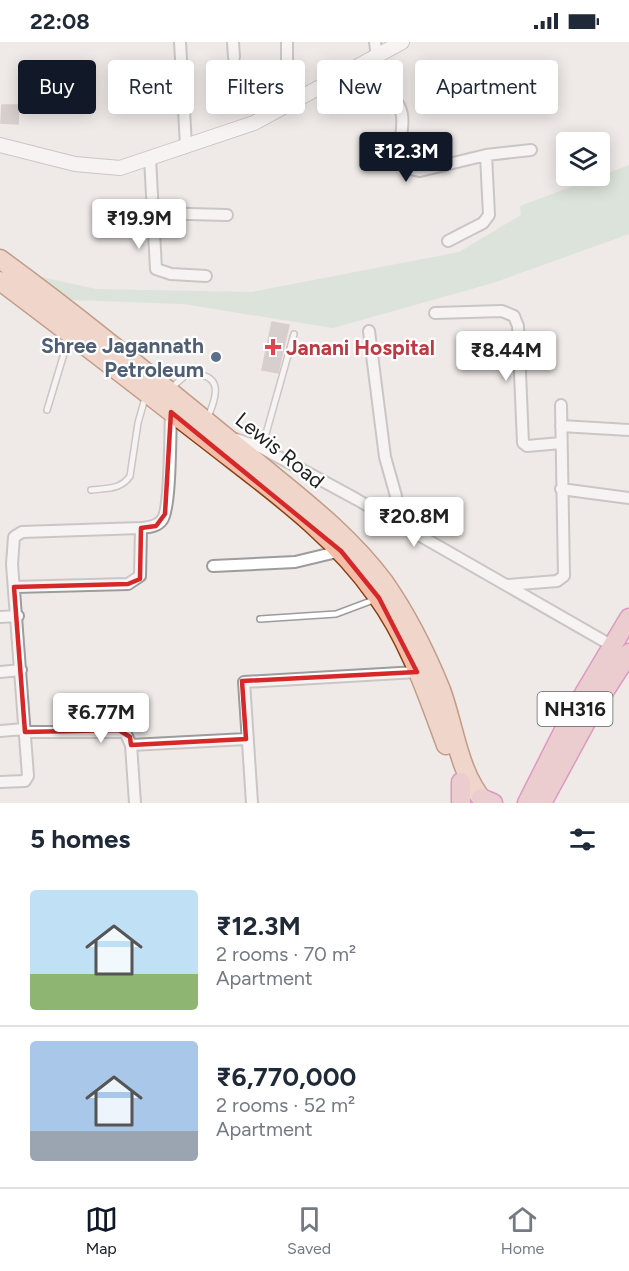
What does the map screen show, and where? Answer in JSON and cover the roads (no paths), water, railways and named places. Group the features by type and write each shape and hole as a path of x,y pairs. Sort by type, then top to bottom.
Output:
{"highway":[{"name":"NH316","path":"529,803 573,712 624,653 629,618"},
{"path":"461,782 461,803"}],"main road":[{"name":"Lewis Road","path":"0,259 10,281 53,323 201,426 309,520 341,551 379,598 417,672 461,782 483,802"},
{"name":"Lewis Road","path":"10,281 66,310 161,400"},
{"name":"Lewis Road","path":"201,426 224,434 315,508 347,538 384,582 422,648 441,692 469,779 483,802"}],"street":[{"path":"180,42 186,145"},
{"path":"233,42 234,57"},
{"path":"287,42 287,60"},
{"path":"375,42 377,57"},
{"path":"372,60 402,42"},
{"path":"0,145 102,168 120,168 254,123 273,114"},
{"path":"402,114 400,152 403,164 411,169 420,171 486,155 531,150"},
{"path":"448,241 483,223 489,215 486,155"},
{"path":"150,158 156,269 171,274 206,276"},
{"path":"152,213 226,215"},
{"path":"435,314 502,311 514,316 518,326 523,443 527,446 561,443"},
{"path":"369,330 385,457 396,496 397,522"},
{"path":"0,782 27,779 18,616 14,587 6,564 14,537 22,532 141,528 156,525 165,514 161,400"},
{"path":"507,585 557,581 564,576 561,405"},
{"path":"561,426 629,430"},
{"path":"224,434 262,448 397,522 624,653"},
{"path":"561,489 629,498"},
{"path":"14,587 128,584 135,581 140,576 141,528"},
{"path":"213,566 295,562 341,551"},
{"path":"0,617 18,616"},
{"path":"0,672 21,670"},
{"path":"252,803 243,687 246,681 417,672"},
{"path":"0,731 119,730 130,737 135,803"},
{"path":"131,745 246,739"}],"lane":[{"path":"262,448 294,334"},
{"path":"47,410 69,335"},
{"path":"91,490 117,487 126,483 130,476 138,423 187,374 203,375 216,387 217,398 201,426"},
{"path":"260,619 336,614 379,598"}],"place":[{"name":"Janani Hospital","path":"273,347"},
{"name":"Shree Jagannath Petroleum","path":"216,357"}]}
